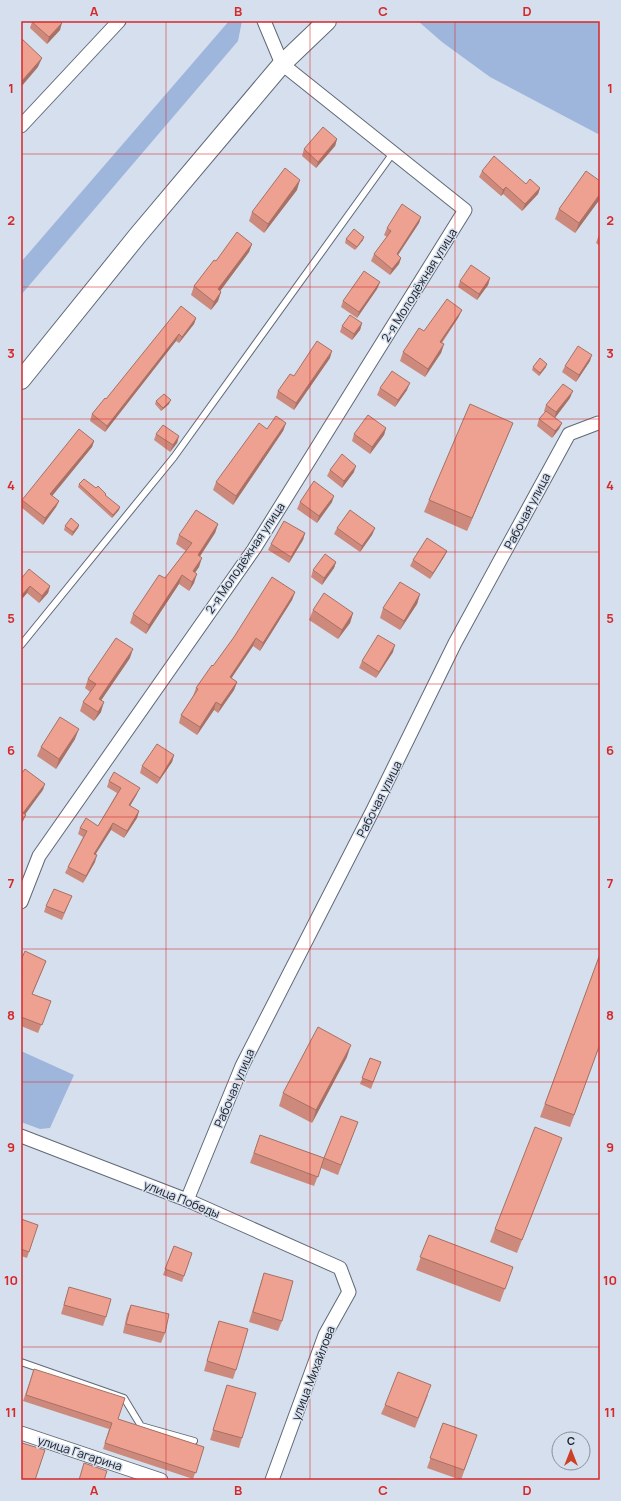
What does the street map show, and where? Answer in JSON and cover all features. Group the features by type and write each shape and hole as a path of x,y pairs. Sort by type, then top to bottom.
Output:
{"main road":[{"path":"21,380 138,236 282,64 327,21"}],"street":[{"path":"21,126 119,21"},
{"path":"264,21 282,64 393,153"},
{"name":"2-я Молодёжная улица","path":"21,902 39,856 254,549 465,210 393,153"},
{"name":"Рабочая улица","path":"187,1200 242,1066 373,810 455,643 569,434 599,424"},
{"name":"улица Победы","path":"21,1136 187,1200 340,1268"},
{"name":"улица Михайлова","path":"272,1480 326,1335 349,1292 340,1268"},
{"name":"улица Гагарина","path":"21,1434 161,1480"}],"lane":[{"path":"21,645 174,458 393,153"},
{"path":"21,1362 124,1398 141,1426 194,1441"}],"shaded area":[{"path":"229,21 242,21 238,41 21,295 21,262"},
{"path":"418,21 600,21 600,132 598,134 490,77 442,42"},
{"path":"21,1051 74,1075 50,1128 40,1129 21,1122"}],"building":[{"path":"59,21 62,23 49,37 32,22"},
{"path":"21,38 42,58 21,82"},
{"path":"323,127 337,139 318,162 304,149"},
{"path":"494,156 526,184 530,179 540,188 525,204 506,187 503,190 482,171"},
{"path":"285,168 300,180 268,224 252,212"},
{"path":"586,171 600,181 600,194 579,223 559,209"},
{"path":"402,204 421,217 397,254 401,258 392,269 374,254 391,231 387,228"},
{"path":"354,229 364,237 357,247 346,239"},
{"path":"237,232 252,244 218,289 221,292 214,302 194,286 214,260 216,261"},
{"path":"471,265 490,278 479,294 460,281"},
{"path":"364,271 380,282 359,312 343,301"},
{"path":"447,299 462,310 440,342 444,344 428,369 403,352 419,328 424,331"},
{"path":"181,306 196,318 182,337 179,334 107,426 92,414 105,398 106,399"},
{"path":"350,315 362,323 354,334 342,326"},
{"path":"317,341 332,351 296,403 278,391 290,374 294,376"},
{"path":"578,346 592,355 579,375 565,366"},
{"path":"540,358 547,364 540,373 533,367"},
{"path":"392,371 410,383 398,400 380,388"},
{"path":"563,384 573,391 556,412 546,405"},
{"path":"164,394 171,400 163,408 156,401"},
{"path":"470,404 513,423 472,518 429,500"},
{"path":"546,411 562,423 555,431 539,419"},
{"path":"368,415 386,428 372,447 354,434"},
{"path":"276,416 286,423 236,496 216,482 259,423 267,429"},
{"path":"163,425 179,436 173,445 156,434"},
{"path":"79,429 94,441 50,494 59,501 45,518 22,500"},
{"path":"342,454 356,466 344,481 330,470"},
{"path":"84,479 96,488 98,486 106,494 105,495 120,507 113,515 79,484"},
{"path":"314,481 334,496 319,516 300,502"},
{"path":"196,510 218,524 198,555 202,558 193,571 197,574 192,582 182,575 149,625 133,614 159,575 165,578 192,543 179,535"},
{"path":"350,510 375,528 362,546 337,528"},
{"path":"71,518 79,525 73,532 65,526"},
{"path":"284,521 305,533 291,557 271,544"},
{"path":"427,538 447,551 433,573 413,560"},
{"path":"325,554 336,562 324,578 313,570"},
{"path":"29,569 50,586 42,596 30,586 21,596 21,579"},
{"path":"272,577 295,592 263,643 256,638 230,677 237,682 221,705 216,702 200,727 181,715 198,689 196,688 234,637"},
{"path":"400,582 420,594 404,621 383,608"},
{"path":"324,593 353,613 342,630 313,610"},
{"path":"378,635 395,645 379,672 362,661"},
{"path":"116,638 133,649 99,699 104,702 98,712 83,702 96,684 88,679"},
{"path":"60,717 79,729 59,759 41,747"},
{"path":"157,744 174,755 160,778 142,766"},
{"path":"25,769 45,784 23,813 26,815 21,821 21,774"},
{"path":"114,772 140,788 129,805 139,811 127,831 113,823 94,854 97,855 86,876 68,867 87,831 80,828 86,818 98,826 121,788 109,781"},
{"path":"54,889 72,896 64,913 46,906"},
{"path":"25,951 46,961 32,994 51,1001 42,1025 21,1017 21,960"},
{"path":"600,954 600,1044 574,1115 545,1104"},
{"path":"318,1027 351,1045 316,1110 283,1093"},
{"path":"370,1058 381,1062 373,1082 362,1078"},
{"path":"341,1116 358,1122 341,1165 324,1158"},
{"path":"535,1127 562,1138 522,1240 495,1229"},
{"path":"260,1135 324,1158 318,1177 254,1153"},
{"path":"21,1219 38,1225 29,1252 21,1249"},
{"path":"429,1235 513,1267 505,1289 420,1257"},
{"path":"174,1246 192,1253 184,1276 165,1269"},
{"path":"264,1273 293,1281 282,1321 253,1312"},
{"path":"69,1287 111,1299 106,1317 64,1305"},
{"path":"131,1305 169,1314 165,1333 126,1324"},
{"path":"219,1321 248,1329 236,1370 207,1361"},
{"path":"34,1369 125,1398 118,1419 204,1447 196,1473 105,1443 112,1423 26,1395"},
{"path":"398,1372 431,1385 418,1418 385,1405"},
{"path":"227,1385 256,1393 242,1438 213,1430"},
{"path":"443,1423 477,1435 464,1470 430,1458"},
{"path":"22,1443 45,1450 35,1480 21,1480"},
{"path":"84,1463 107,1471 104,1480 79,1480"}]}
